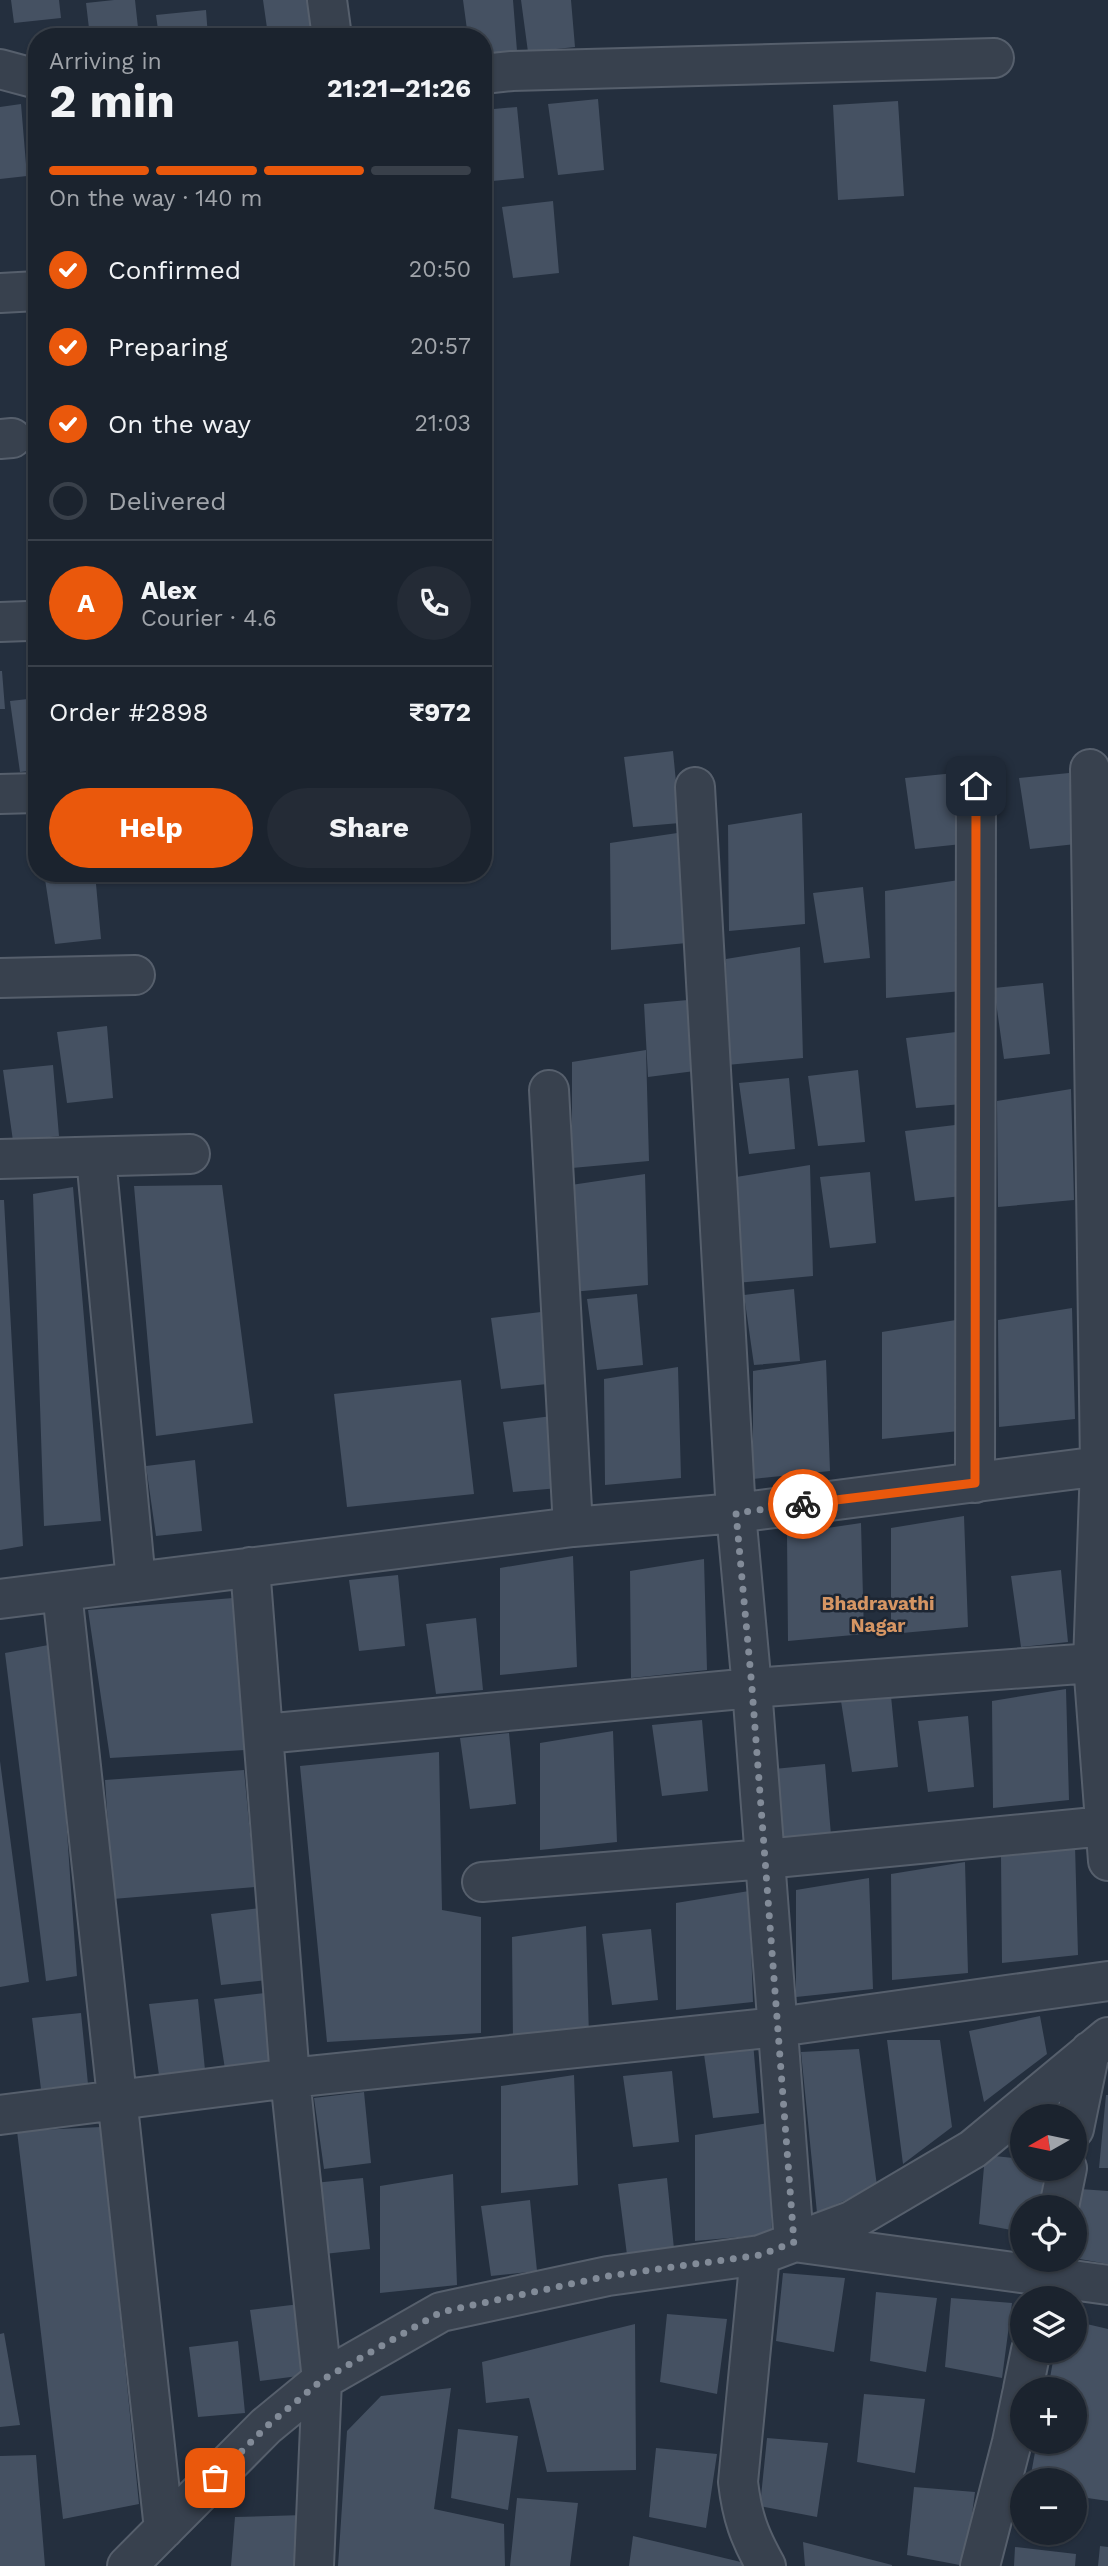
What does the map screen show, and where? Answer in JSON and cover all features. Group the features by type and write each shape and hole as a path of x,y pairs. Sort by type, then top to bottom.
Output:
{"street":[{"path":"327,0 331,28"},
{"path":"492,73 994,58"},
{"path":"0,69 28,77"},
{"path":"0,293 28,291"},
{"path":"482,1882 765,1859 1107,1843 1093,1662 1104,1465 1090,769"},
{"path":"975,1483 976,786"},
{"path":"695,787 736,1513 778,2026 777,2249 737,2482 750,2538 766,2566"},
{"path":"0,794 28,793"},
{"path":"0,978 135,975"},
{"path":"549,1090 573,1527"},
{"path":"0,1160 190,1154"},
{"path":"96,1157 136,1581"},
{"path":"0,1599 573,1527 736,1513 1104,1465"},
{"path":"250,1567 290,2078 322,2380 314,2566"},
{"path":"62,1592 164,2529"},
{"path":"264,1734 752,1688 1093,1662"},
{"path":"0,2115 290,2078 778,2026 1108,1981"},
{"path":"127,2566 267,2426 322,2380 441,2312 608,2276 777,2249 851,2221 973,2149 1099,2044"},
{"path":"1081,2104 1099,2044"},
{"path":"777,2249 1108,2286"},
{"path":"980,2566 1010,2450"}],"building":[{"path":"11,0 59,0 61,18 14,23"},
{"path":"135,0 138,28 89,28 86,3"},
{"path":"263,0 311,0 314,28 267,28"},
{"path":"463,0 513,0 517,51 492,54 492,28 467,28"},
{"path":"521,0 571,0 575,47 528,52"},
{"path":"206,10 207,28 158,28 156,15"},
{"path":"598,99 604,170 558,175 548,104"},
{"path":"898,101 904,196 838,200 833,105"},
{"path":"21,104 27,176 0,179 0,107"},
{"path":"517,107 524,178 492,181 492,109"},
{"path":"553,201 559,273 513,278 502,207"},
{"path":"2,671 5,709 0,709"},
{"path":"28,699 28,771 20,772 10,701"},
{"path":"673,751 680,823 633,827 624,757"},
{"path":"955,773 962,844 915,849 905,778"},
{"path":"1069,773 1076,844 1030,849 1019,778"},
{"path":"802,813 805,924 729,931 728,825"},
{"path":"684,832 687,943 611,950 610,843"},
{"path":"959,880 962,991 886,998 885,891"},
{"path":"45,882 96,882 101,939 55,944"},
{"path":"863,887 870,958 824,963 813,893"},
{"path":"800,947 803,1058 727,1065 726,959"},
{"path":"1043,983 1050,1054 1004,1059 994,988"},
{"path":"688,1000 695,1071 648,1077 644,1004"},
{"path":"107,1026 113,1098 67,1103 57,1032"},
{"path":"956,1032 962,1104 916,1108 906,1038"},
{"path":"646,1050 649,1161 572,1168 572,1062"},
{"path":"53,1065 59,1136 13,1141 3,1070"},
{"path":"858,1070 865,1142 818,1146 808,1076"},
{"path":"789,1078 795,1149 749,1154 739,1083"},
{"path":"1071,1089 1074,1200 998,1207 997,1101"},
{"path":"955,1125 962,1196 915,1201 905,1131"},
{"path":"810,1165 813,1276 736,1283 736,1177"},
{"path":"870,1172 876,1243 830,1248 820,1177"},
{"path":"645,1174 648,1285 572,1292 571,1185"},
{"path":"222,1185 253,1423 156,1436 134,1186"},
{"path":"73,1187 101,1521 44,1526 33,1194"},
{"path":"0,1200 4,1200 23,1546 0,1550"},
{"path":"794,1289 800,1361 754,1365 744,1295"},
{"path":"637,1294 643,1365 597,1370 587,1299"},
{"path":"1072,1308 1075,1419 999,1427 998,1320"},
{"path":"541,1312 547,1384 501,1389 491,1318"},
{"path":"956,1320 959,1431 882,1439 882,1332"},
{"path":"826,1360 830,1471 753,1479 753,1371"},
{"path":"678,1367 681,1478 605,1485 604,1379"},
{"path":"461,1380 474,1494 347,1507 334,1394"},
{"path":"552,1416 559,1488 513,1492 503,1422"},
{"path":"195,1460 202,1531 156,1536 146,1466"},
{"path":"964,1516 968,1627 891,1634 891,1528"},
{"path":"861,1523 864,1634 788,1641 787,1534"},
{"path":"573,1556 577,1667 500,1675 500,1568"},
{"path":"704,1559 707,1670 631,1678 630,1571"},
{"path":"1061,1570 1068,1642 1021,1647 1011,1576"},
{"path":"398,1575 405,1646 359,1651 349,1580"},
{"path":"233,1598 245,1750 110,1758 88,1610"},
{"path":"476,1618 483,1690 436,1694 426,1624"},
{"path":"54,1644 77,1976 46,1981 5,1653"},
{"path":"1066,1689 1069,1800 993,1808 992,1701"},
{"path":"891,1696 898,1767 852,1772 841,1701"},
{"path":"968,1716 974,1787 928,1792 918,1721"},
{"path":"702,1720 708,1791 662,1796 652,1725"},
{"path":"613,1731 617,1842 540,1850 540,1743"},
{"path":"509,1733 516,1804 470,1809 460,1738"},
{"path":"439,1752 442,1910 481,1917 481,2033 327,2042 300,1766"},
{"path":"0,1761 29,1982 0,1987"},
{"path":"825,1764 831,1835 784,1840 774,1769"},
{"path":"244,1770 255,1887 113,1899 105,1780"},
{"path":"1075,1845 1078,1955 1002,1963 1001,1856"},
{"path":"965,1862 968,1973 892,1980 891,1874"},
{"path":"869,1878 873,1989 796,1997 796,1890"},
{"path":"749,1891 753,2002 676,2010 676,1903"},
{"path":"261,1908 267,1980 221,1985 211,1914"},
{"path":"586,1926 589,2037 513,2044 512,1937"},
{"path":"651,1929 658,2000 612,2005 602,1934"},
{"path":"265,1993 271,2064 225,2069 214,1999"},
{"path":"198,1999 205,2070 159,2075 149,2004"},
{"path":"81,2013 88,2084 41,2089 32,2018"},
{"path":"1040,2016 1047,2054 984,2102 969,2031"},
{"path":"887,2040 940,2040 952,2127 903,2164"},
{"path":"753,2042 759,2113 713,2118 703,2047"},
{"path":"859,2049 877,2186 817,2213 801,2052"},
{"path":"672,2071 679,2142 633,2147 623,2076"},
{"path":"574,2075 578,2185 501,2193 501,2086"},
{"path":"364,2092 371,2163 324,2169 314,2098"},
{"path":"1106,2095 1108,2168 1099,2168"},
{"path":"768,2123 772,2234 695,2241 695,2135"},
{"path":"101,2127 139,2504 63,2519 17,2131"},
{"path":"985,2155 1010,2158 1010,2181 1043,2181 1041,2195 1010,2195 1010,2230 979,2224"},
{"path":"453,2174 457,2285 380,2293 380,2186"},
{"path":"363,2178 370,2249 324,2254 314,2183"},
{"path":"667,2178 674,2249 627,2255 618,2184"},
{"path":"1080,2189 1108,2191 1108,2264 1087,2260 1087,2195 1079,2195"},
{"path":"530,2200 537,2271 491,2276 481,2206"},
{"path":"783,2273 845,2278 834,2352 776,2341"},
{"path":"876,2292 937,2298 926,2372 870,2361"},
{"path":"951,2298 1010,2303 1002,2378 945,2367"},
{"path":"300,2304 306,2375 260,2381 250,2310"},
{"path":"667,2314 727,2319 717,2394 660,2382"},
{"path":"635,2324 636,2470 547,2472 529,2398 486,2403 482,2362"},
{"path":"1087,2324 1108,2329 1108,2501 1087,2498 1087,2468 1032,2468 1035,2454 1087,2454 1087,2377 1050,2377 1053,2363 1087,2363"},
{"path":"4,2333 20,2425 0,2427 0,2334"},
{"path":"238,2341 245,2413 198,2417 189,2347"},
{"path":"451,2388 434,2509 504,2524 505,2566 338,2566 347,2431 381,2396"},
{"path":"864,2394 925,2399 915,2473 857,2462"},
{"path":"458,2429 518,2436 508,2510 451,2498"},
{"path":"767,2438 828,2443 817,2517 760,2506"},
{"path":"656,2448 717,2454 706,2528 649,2517"},
{"path":"36,2455 45,2566 0,2566 0,2456"},
{"path":"914,2487 975,2492 965,2566 907,2555"},
{"path":"517,2498 578,2503 570,2566 510,2566"},
{"path":"304,2515 300,2566 231,2566 235,2517"},
{"path":"633,2536 745,2563 745,2566 629,2566"},
{"path":"803,2542 892,2565 892,2566 805,2566"},
{"path":"1100,2546 1108,2547 1108,2566 1098,2566"},
{"path":"1015,2547 1076,2554 1075,2566 1014,2566"}],"way so far":[{"path":"215,2478 267,2426 322,2380 441,2312 608,2276 760,2255 794,2242 736,1513 803,1504"}],"district":[{"name":"Bhadravathi Nagar","path":"878,1614"}],"route":[{"path":"803,1504 975,1483 976,786"}]}
